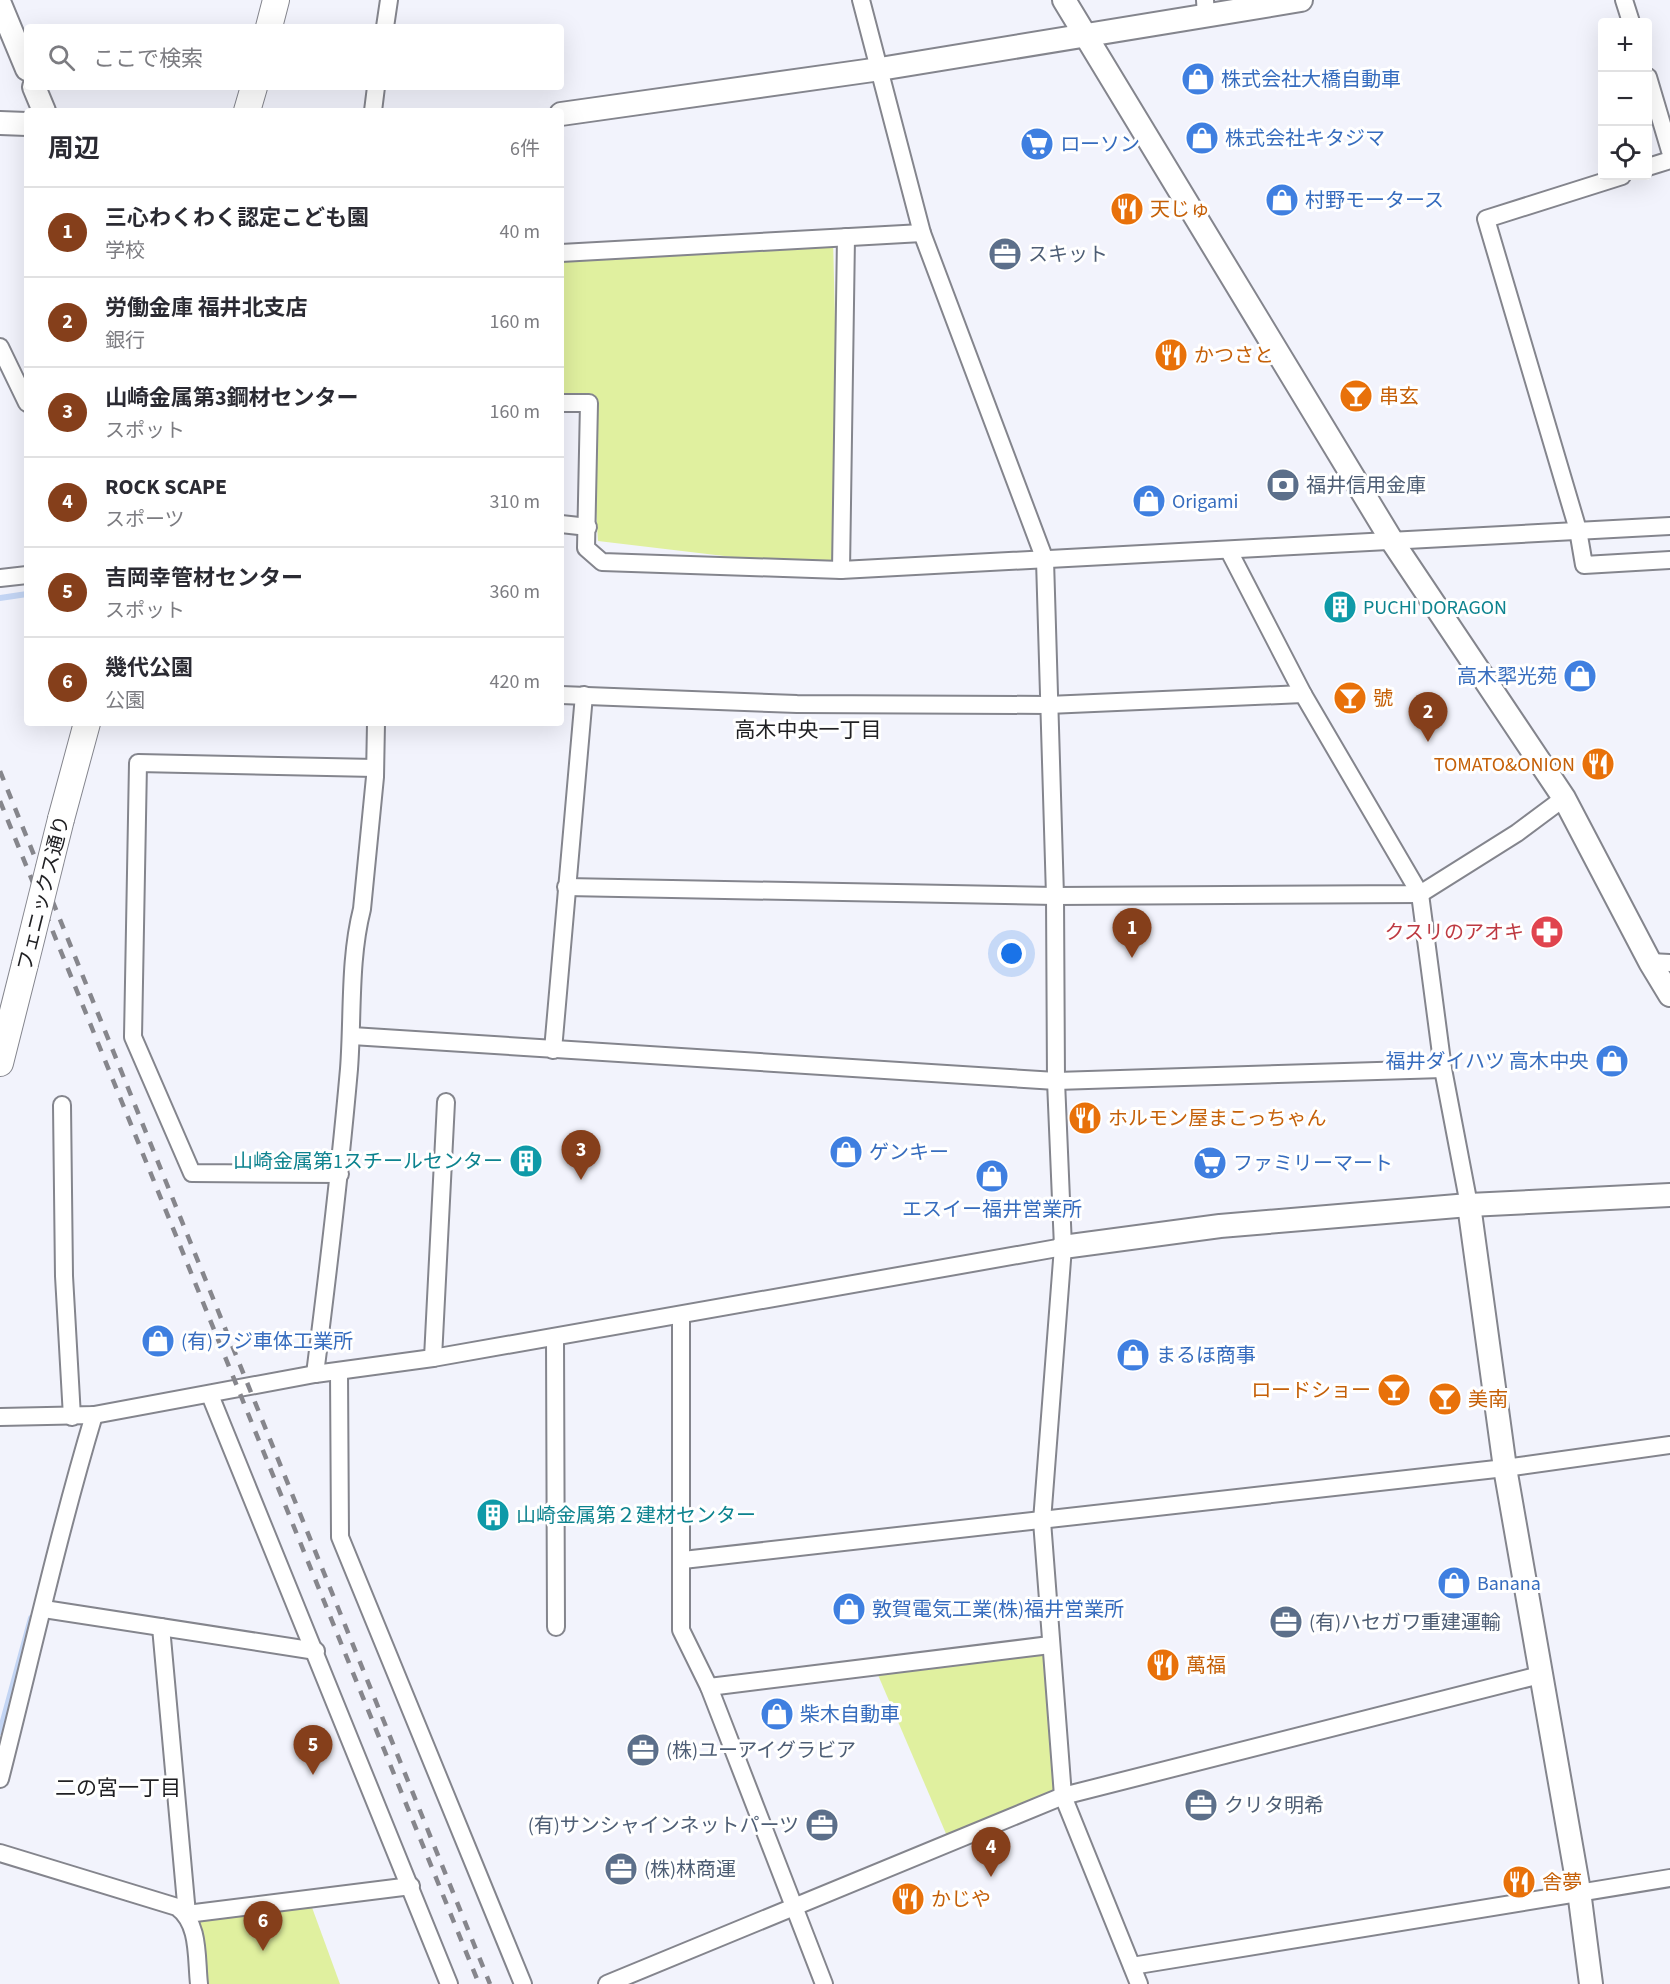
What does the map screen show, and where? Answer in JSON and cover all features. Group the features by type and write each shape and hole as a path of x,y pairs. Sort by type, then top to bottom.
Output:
{"main road":[{"path":"270,24 276,0"},
{"path":"248,108 253,90"},
{"name":"フェニックス通り","path":"0,1063 86,726"}],"street":[{"path":"385,24 389,0"},
{"path":"861,0 922,233 1045,560 1055,896 1056,1081 1063,1247 1042,1521 1050,1645 1063,1796 1139,1984"},
{"path":"1064,0 1392,542 1564,798 1660,963 1670,995"},
{"path":"564,114 880,69 1085,33 1206,8 1301,0"},
{"path":"1624,0 1630,18"},
{"path":"0,4 24,62"},
{"path":"35,90 43,108"},
{"path":"373,108 376,90"},
{"path":"1652,92 1670,151"},
{"path":"0,123 24,124"},
{"path":"1652,166 1670,160"},
{"path":"1609,180 1485,219 1578,530 1584,565 1670,560"},
{"path":"564,254 922,233"},
{"path":"841,570 846,237"},
{"path":"0,347 24,397"},
{"path":"564,403 589,403 586,548 602,562 841,570 1670,526"},
{"path":"564,524 588,527"},
{"path":"1229,551 1303,694 1420,894 1443,1069 1469,1205 1505,1468 1579,1891 1591,1984"},
{"path":"0,578 24,575"},
{"path":"564,695 796,704 1048,705 1303,694"},
{"path":"553,1050 584,695"},
{"path":"315,1374 340,1174 352,1036 356,930 362,909 375,768 376,726"},
{"path":"340,1174 192,1173 133,1037 138,763 375,768"},
{"path":"566,887 1055,896 1420,894 1517,833 1564,798"},
{"path":"352,1036 1056,1081 1443,1069"},
{"path":"433,1358 446,1102"},
{"path":"62,1105 64,1276 72,1417"},
{"path":"0,1417 94,1415 315,1374 433,1358 681,1316 1063,1247 1220,1226 1469,1205 1670,1195"},
{"path":"681,1316 683,1560 681,1630 709,1687 824,1984"},
{"path":"555,1336 556,1627"},
{"path":"339,1372 340,1537 523,1984"},
{"path":"210,1395 316,1651 449,1984"},
{"path":"0,1779 44,1609 66,1506 94,1415"},
{"path":"683,1560 1505,1468 1670,1446"},
{"path":"44,1609 316,1651"},
{"path":"161,1627 187,1914 193,1926 199,1984"},
{"path":"709,1687 1050,1645"},
{"path":"607,1984 1063,1796 1540,1675"},
{"path":"0,1853 177,1907 187,1914 411,1886"},
{"path":"1132,1966 1579,1891 1670,1878"}],"green space":[{"path":"833,238 841,570 598,541 589,404 564,403 564,253"},
{"path":"1050,1645 1063,1796 950,1843 875,1668"},
{"path":"310,1902 340,1984 202,1984 196,1918"}],"waterway":[{"path":"0,598 24,594"},
{"path":"0,1732 31,1618"}],"railway":[{"path":"0,771 490,1984"},
{"path":"0,801 479,1984"}],"place":[{"name":"株式会社大橋自動車","path":"1198,79"},
{"name":"株式会社キタジマ","path":"1202,138"},
{"name":"ローソン","path":"1037,144"},
{"name":"村野モータース","path":"1282,200"},
{"name":"天じゅ","path":"1127,209"},
{"name":"スキット","path":"1005,254"},
{"name":"かつさと","path":"1171,355"},
{"name":"串玄","path":"1356,396"},
{"name":"福井信用金庫","path":"1283,485"},
{"name":"Origami","path":"1149,501"},
{"name":"PUCHI DORAGON","path":"1340,607"},
{"name":"高木翆光苑","path":"1580,676"},
{"name":"號","path":"1350,698"},
{"name":"労働金庫 福井北支店","path":"1428,742"},
{"name":"TOMATO&ONION","path":"1598,764"},
{"name":"クスリのアオキ","path":"1547,932"},
{"name":"三心わくわく認定こども園","path":"1132,958"},
{"name":"福井ダイハツ 高木中央","path":"1612,1061"},
{"name":"ホルモン屋まこっちゃん","path":"1085,1118"},
{"name":"ゲンキー","path":"846,1152"},
{"name":"山崎金属第1スチールセンター","path":"526,1161"},
{"name":"ファミリーマート","path":"1210,1163"},
{"name":"エスイー福井営業所","path":"992,1176"},
{"name":"山崎金属第3鋼材センター","path":"581,1180"},
{"name":"(有)フジ車体工業所","path":"158,1341"},
{"name":"まるほ商事","path":"1133,1355"},
{"name":"ロードショー","path":"1394,1390"},
{"name":"美南","path":"1445,1399"},
{"name":"山崎金属第２建材センター","path":"493,1515"},
{"name":"Banana","path":"1454,1583"},
{"name":"敦賀電気工業(株)福井営業所","path":"849,1609"},
{"name":"(有)ハセガワ重建運輸","path":"1286,1622"},
{"name":"萬福","path":"1163,1665"},
{"name":"柴木自動車","path":"777,1714"},
{"name":"(株)ユーアイグラビア","path":"643,1750"},
{"name":"吉岡幸管材センター","path":"313,1775"},
{"name":"クリタ明希","path":"1201,1805"},
{"name":"(有)サンシャインネットパーツ","path":"822,1825"},
{"name":"(株)林商運","path":"621,1869"},
{"name":"ROCK SCAPE","path":"991,1877"},
{"name":"舎夢","path":"1519,1882"},
{"name":"かじや","path":"908,1899"},
{"name":"幾代公園","path":"263,1951"}],"district":[{"name":"高木中央一丁目","path":"808,730"},
{"name":"二の宮一丁目","path":"118,1788"}]}
